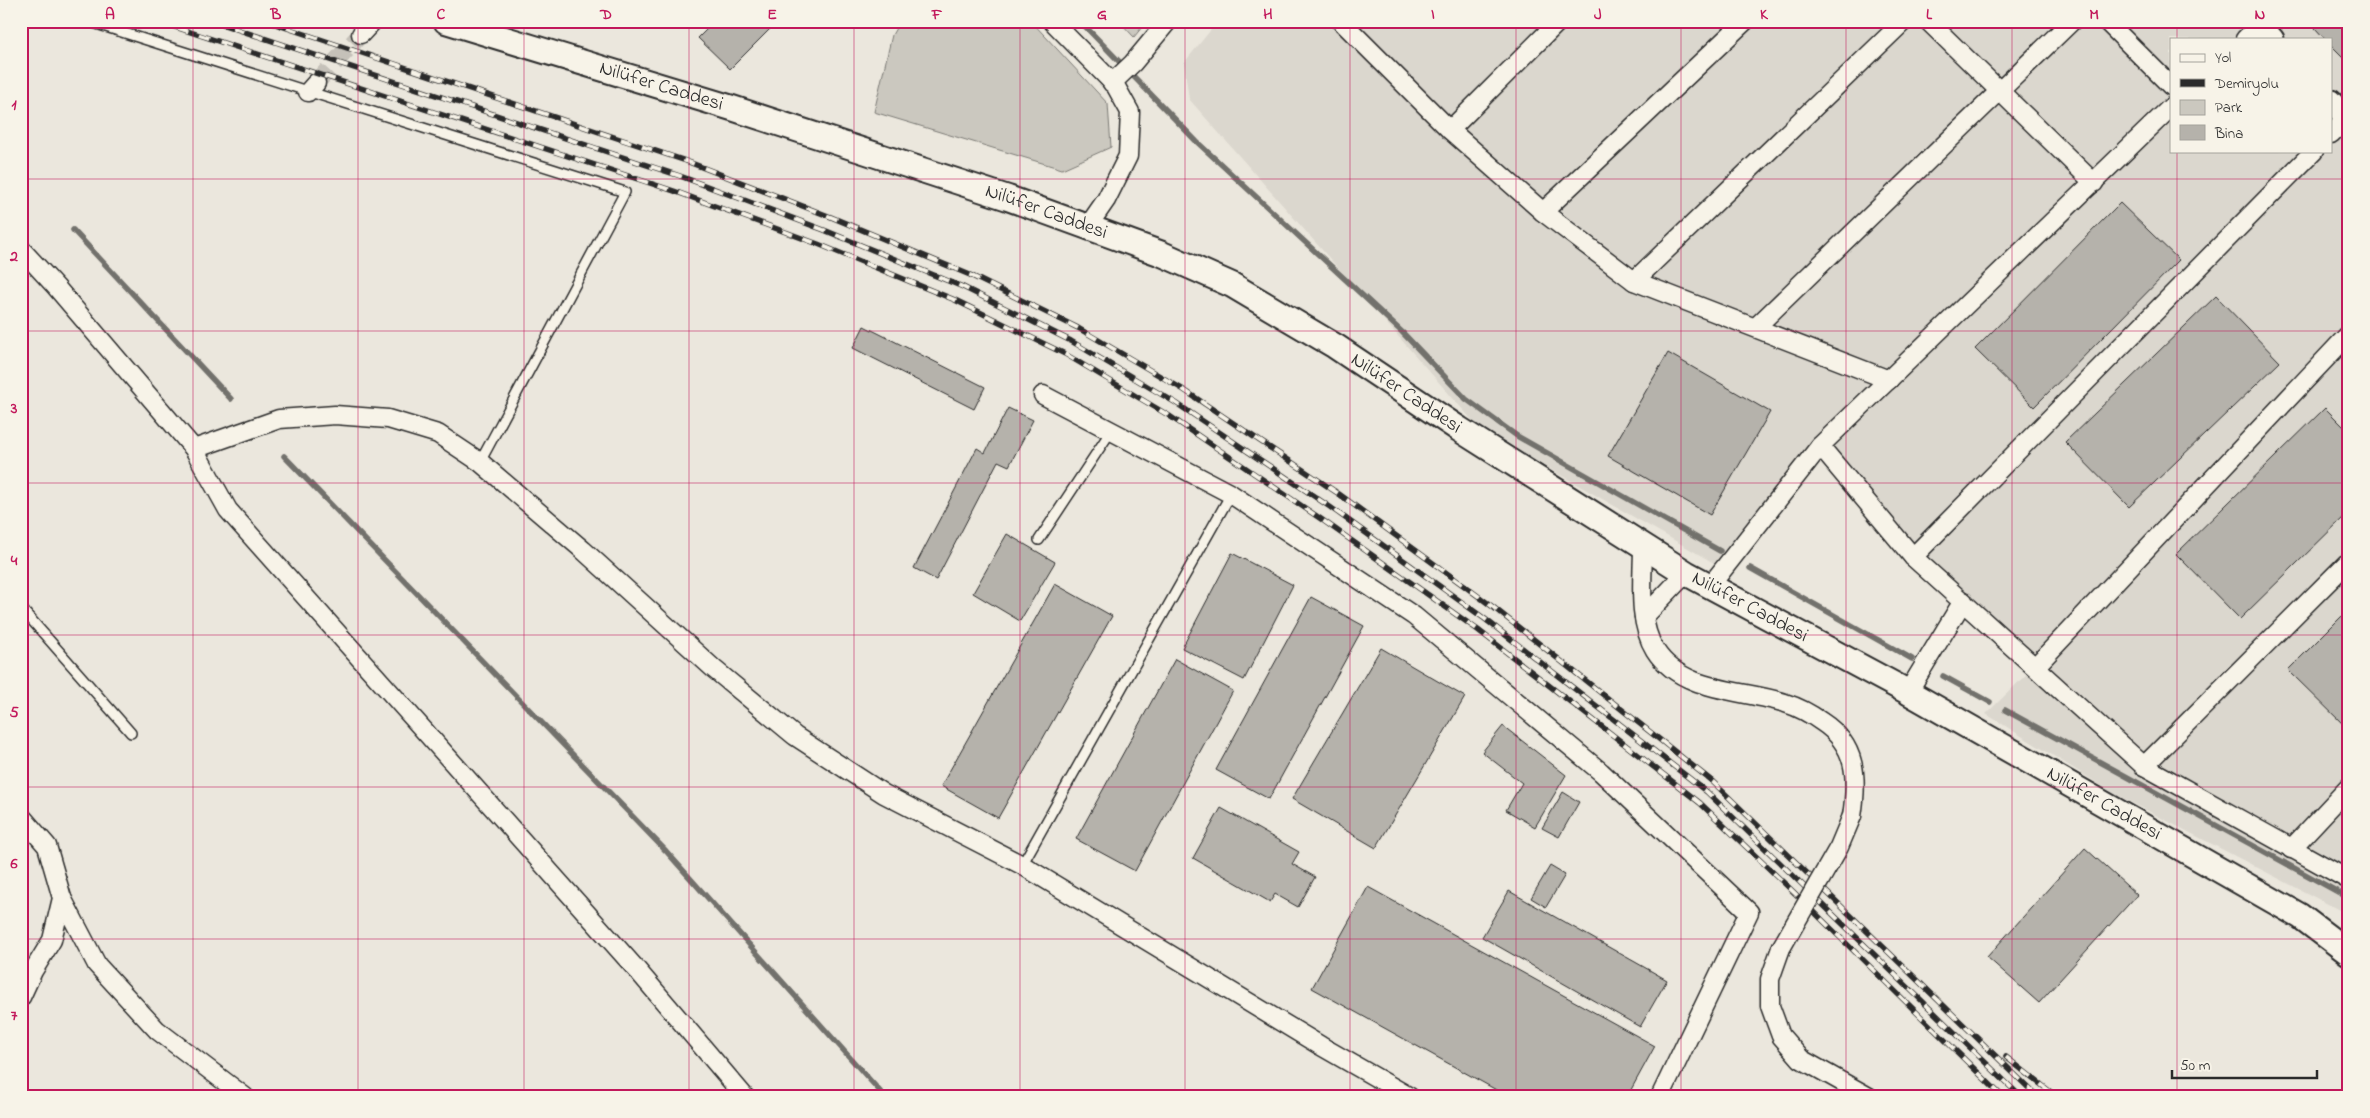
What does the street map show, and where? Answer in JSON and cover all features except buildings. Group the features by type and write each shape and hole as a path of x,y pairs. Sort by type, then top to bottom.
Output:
{"main road":[{"name":"Nilüfer Caddesi","path":"446,21 732,108 1088,226 1162,254 1232,285 1335,346 1459,429 1686,573 1908,692 2300,916 2349,953"}],"street":[{"path":"361,34 373,21"},
{"path":"1052,21 1112,83 1130,112 1128,156 1106,200 1088,226"},
{"path":"1112,83 1133,63 1168,21"},
{"path":"1341,21 1450,130 1543,212 1634,282 1756,327 1889,380"},
{"path":"1450,130 1558,21"},
{"path":"1543,212 1745,21"},
{"path":"1634,282 1904,21"},
{"path":"1928,21 2094,184"},
{"path":"1756,327 2072,21"},
{"path":"2106,21 2170,85"},
{"path":"2332,102 2348,118 2332,133"},
{"path":"1710,586 1820,446 2094,184 2170,108"},
{"path":"1913,557 2313,152"},
{"path":"21,249 56,287 194,449 228,510 638,970 745,1097"},
{"path":"2036,666 2349,334"},
{"path":"1043,395 1231,494 1414,616 1601,772 1749,912 1660,1097"},
{"path":"194,449 279,418 335,415 388,419 438,434 480,462 583,550 714,670 795,736 884,794 1022,865 1320,1046 1410,1097"},
{"path":"1820,446 1913,557 2036,666 2144,766 2349,880"},
{"path":"1642,546 1646,633 1655,651 1668,665 1687,677 1710,686 1785,703 1812,715 1833,729 1848,749 1854,768 1856,790 1852,816 1840,847 1781,948 1770,979 1770,1006 1780,1036 1801,1059 1869,1097"},
{"path":"2144,766 2349,561"},
{"path":"1644,617 1686,573"},
{"path":"1908,692 1963,601"},
{"path":"2292,849 2349,787"},
{"path":"21,816 47,846 62,898 97,965 157,1030 245,1097"},
{"path":"21,996 33,970 52,940 62,898"},
{"path":"2300,916 2349,939"}],"lane":[{"path":"87,21 312,87 625,192 480,462"},
{"path":"1039,540 1111,430"},
{"path":"1022,865 1231,494"},
{"path":"21,608 131,733"}],"shaded area":[{"path":"1218,21 2349,21 2349,915 2115,794 1986,714 2035,666 1913,557 1820,447 1714,563 1480,429 1189,99 1184,63"}],"green space":[{"path":"900,21 1031,21 1108,104 1111,147 1062,169 874,112 892,35"},
{"path":"1119,21 1147,21 1134,37"}],"waterway":[{"path":"1080,21 1197,142 1402,332 1466,399 1517,436 1720,551"},
{"path":"73,230 231,399"},
{"path":"284,456 666,851 885,1097"},
{"path":"1750,568 1912,659"},
{"path":"1943,676 1990,702"},
{"path":"2005,710 2349,898"}],"tunnel":[{"path":"316,83 361,34"}],"railway":[{"path":"157,21 674,191 818,244 955,300 1065,354 1168,415 1321,519 1478,630 1700,803 2003,1097"},
{"path":"212,21 680,176 824,230 963,287 1071,341 1176,403 1330,507 1485,619 1707,792 2021,1097"},
{"path":"266,21 686,161 831,217 970,275 1078,328 1184,390 1339,494 1493,607 1713,782 2038,1097"},
{"path":"2006,1057 2057,1097"}]}
